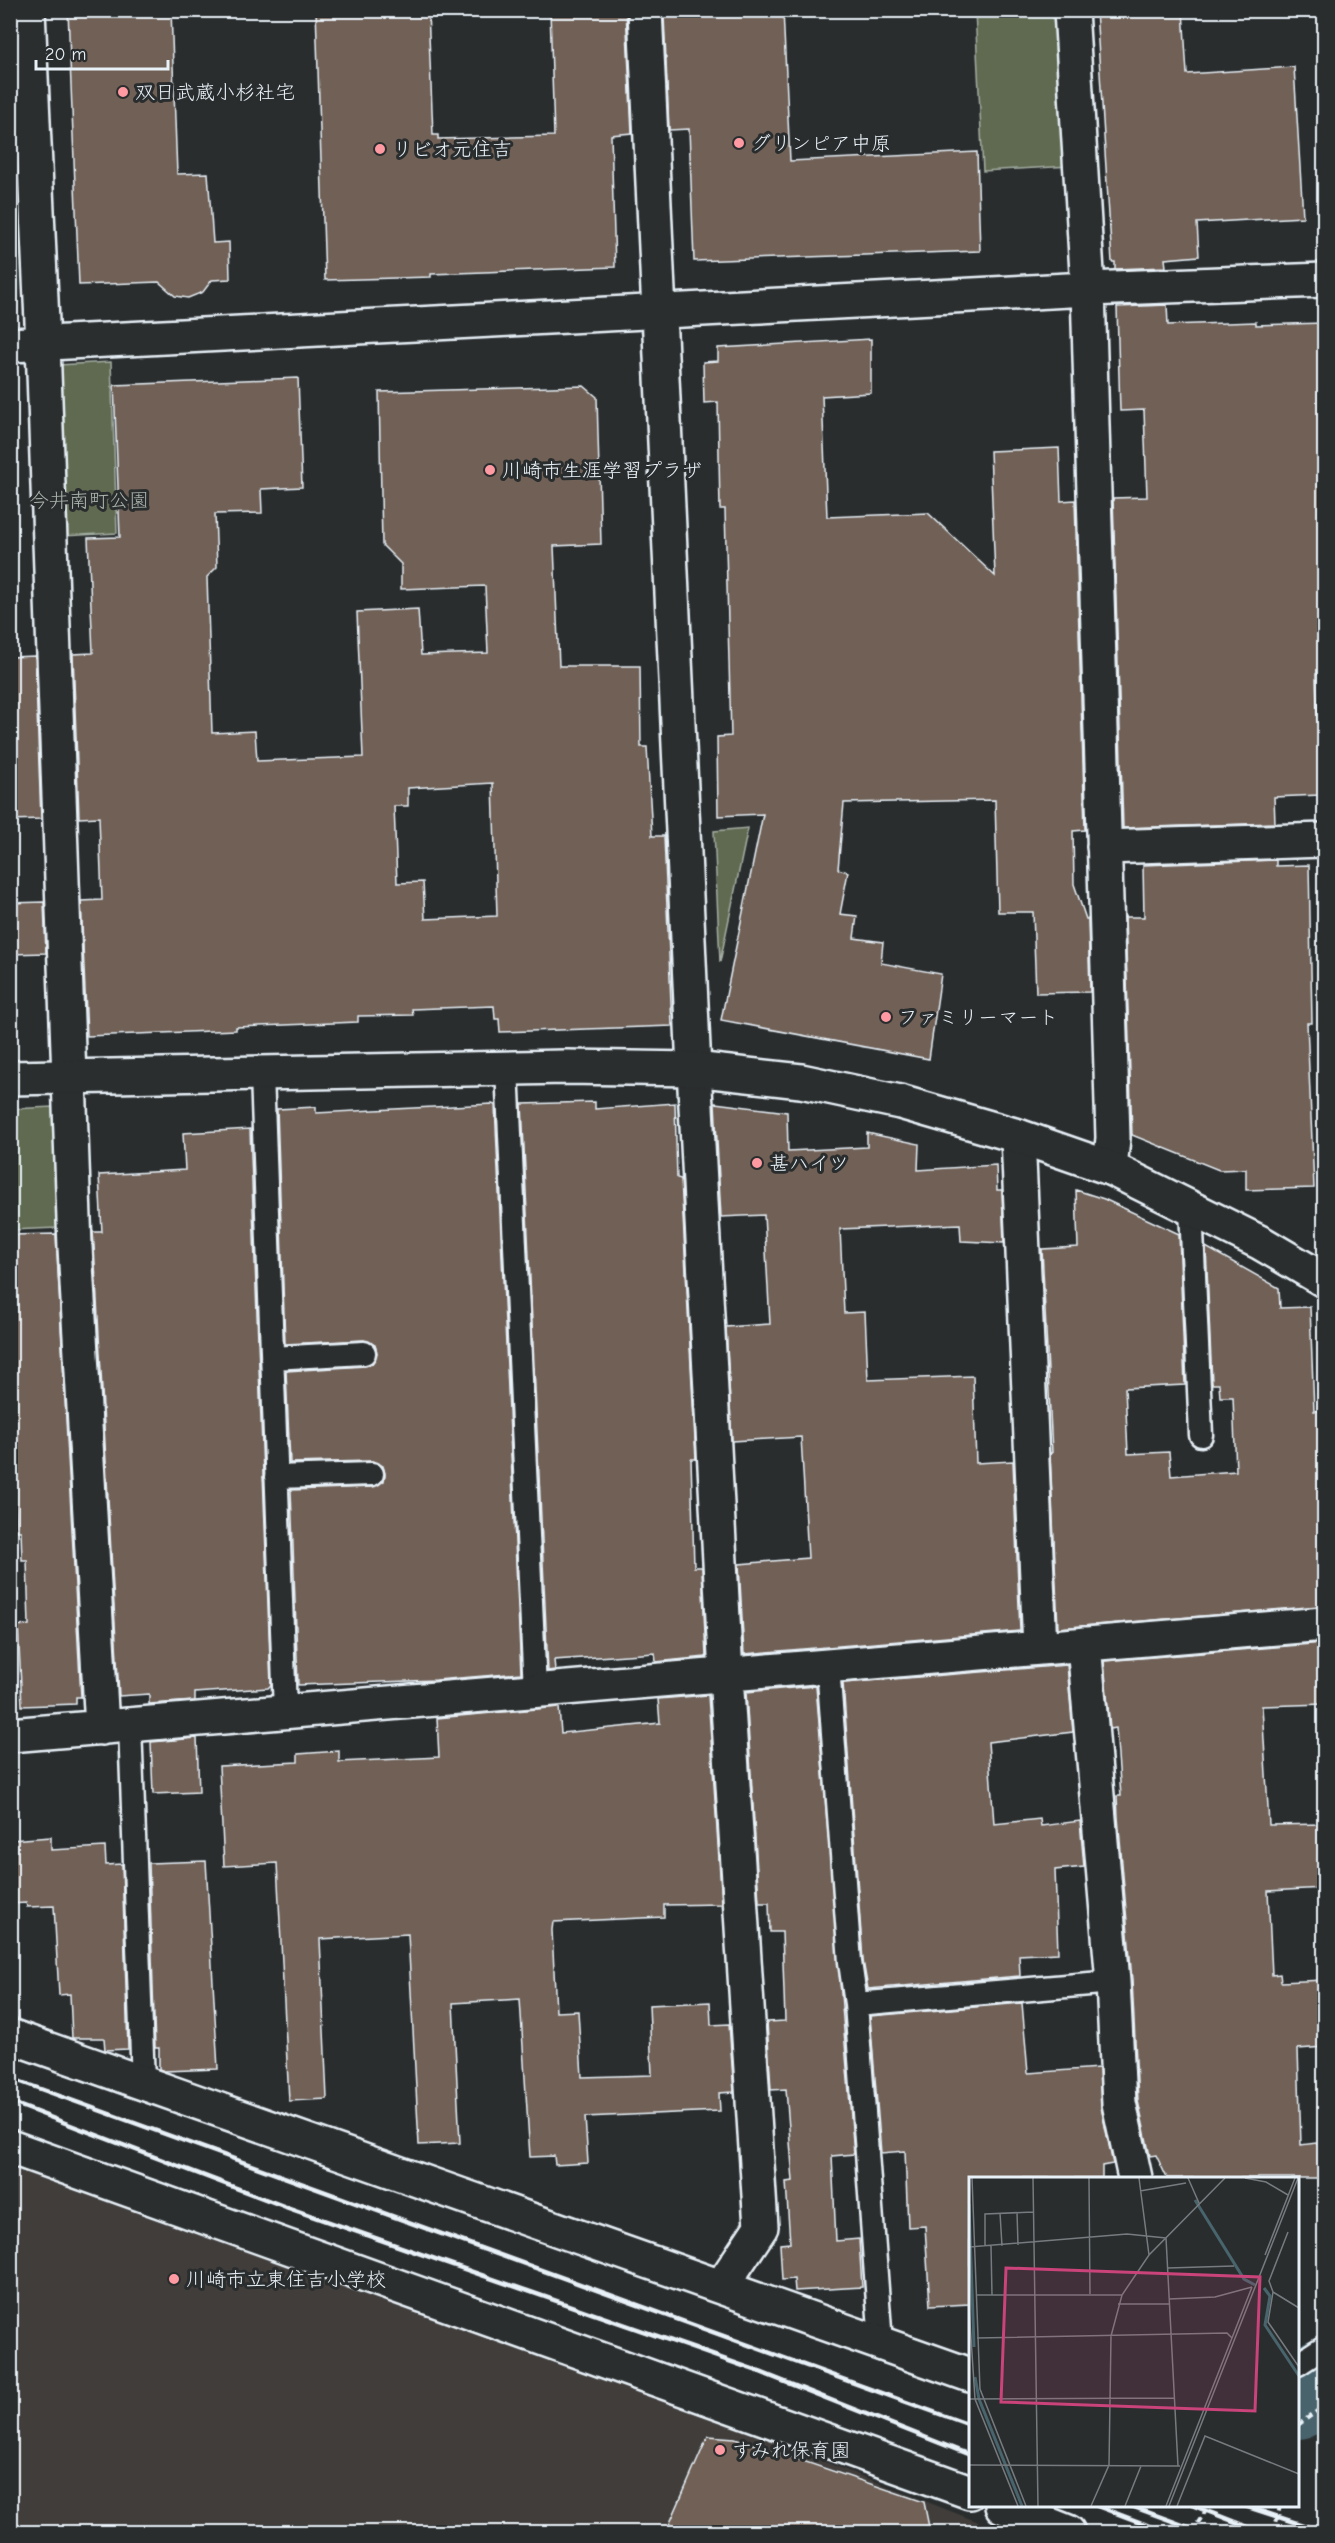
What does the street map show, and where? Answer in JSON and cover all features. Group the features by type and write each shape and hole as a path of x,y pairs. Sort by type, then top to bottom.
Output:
{"street":[{"path":"28,10 43,344 75,1247 116,1726"},
{"path":"645,10 694,1069 726,1675 761,2227 721,2287"},
{"path":"1071,10 1088,289 1113,1138 1110,1168"},
{"path":"10,345 1088,289 1324,280"},
{"path":"1104,847 1324,840"},
{"path":"10,1078 566,1067 694,1069 801,1081 900,1102 1018,1136 1110,1168 1261,1243 1324,1280"},
{"path":"1018,1136 1040,1648"},
{"path":"10,1735 1324,1624"},
{"path":"1084,1644 1113,1982 1119,2103 1135,2177"},
{"path":"10,2036 969,2375"},
{"path":"10,2147 969,2492"},
{"path":"1007,2507 1068,2532"}],"lane":[{"path":"507,1068 535,1691"},
{"path":"262,1074 285,1712"},
{"path":"1191,1208 1201,1435"},
{"path":"272,1358 364,1353"},
{"path":"276,1478 372,1474"},
{"path":"828,1666 850,1962 856,2004 880,2343"},
{"path":"116,1726 143,2083"},
{"path":"856,2004 1113,1982"},
{"path":"1299,2363 1324,2347"}],"path":[{"path":"1299,2424 1324,2406"},
{"path":"1192,2532 1208,2507"},
{"path":"1274,2532 1280,2507"}],"shaded area":[{"name":"川崎市立東住吉小学校","path":"10,2159 664,2399 1004,2532 11,2532"}],"green space":[{"path":"975,11 1063,11 1071,166 983,171"},
{"name":"今井南町公園","path":"111,362 117,533 63,536 58,365"},
{"path":"748,828 720,962 714,831"},
{"path":"53,1107 57,1228 11,1230 11,1109"}],"building":[{"name":"双日武蔵小杉社宅","path":"68,10 171,10 177,174 208,173 213,243 229,242 230,279 212,280 203,292 188,298 175,296 159,282 79,285"},
{"name":"リビオ元住吉","path":"316,10 428,10 433,135 438,135 438,139 554,136 550,10 626,10 632,133 611,135 615,267 325,280"},
{"name":"グリンピア中原","path":"730,10 783,10 790,161 977,152 980,251 694,261 689,129 669,130 664,16 730,14"},
{"path":"1096,10 1183,10 1187,74 1294,67 1303,217 1197,223 1199,256 1165,259 1166,267 1115,269 1115,262 1112,262"},
{"path":"1167,305 1168,325 1256,322 1256,325 1324,323 1324,674 1316,674 1320,795 1274,797 1275,823 1123,828 1113,498 1147,497 1144,410 1120,411 1117,307"},
{"path":"871,339 871,393 822,396 827,517 928,513 995,576 990,451 1059,448 1061,501 1075,500 1085,830 1073,831 1074,884 1086,919 1088,919 1090,992 1036,993 1033,912 998,912 995,800 844,803 838,869 848,872 840,914 857,916 854,938 883,942 881,963 941,974 929,1059 721,1020 763,814 718,816 717,737 731,736 725,509 720,509 718,402 704,403 703,362 718,361 718,348"},
{"path":"298,378 302,487 261,489 262,513 215,514 217,567 207,577 212,733 255,731 257,761 363,757 357,612 418,609 421,655 488,653 485,586 401,589 401,564 382,545 379,392 584,386 597,397 601,544 554,546 559,666 640,666 641,747 647,747 652,836 664,836 672,1026 500,1032 499,1019 495,1019 494,1006 412,1009 413,1015 358,1016 358,1022 87,1036 81,901 102,900 99,817 79,818 73,654 93,653 88,538 120,537 114,385","holes":["493,783 497,916 425,919 423,882 397,883 394,806 408,806 408,788"]},
{"path":"35,656 41,819 10,820 10,657"},
{"path":"1276,860 1276,866 1309,865 1312,1023 1307,1023 1314,1188 1246,1190 1246,1169 1219,1170 1132,1135 1125,917 1144,917 1143,865"},
{"path":"44,902 46,953 10,954 10,903"},
{"path":"595,1102 595,1109 675,1103 677,1178 681,1179 696,1459 691,1459 694,1567 702,1567 706,1657 656,1662 655,1653 554,1660 555,1670 548,1671 522,1104"},
{"path":"715,1103 787,1112 788,1151 867,1147 867,1133 919,1144 918,1170 996,1165 997,1190 1002,1190 1004,1243 961,1241 960,1224 840,1229 844,1313 865,1312 868,1380 973,1376 976,1463 1013,1461 1020,1631 744,1654 739,1564 808,1558 801,1437 732,1441 726,1327 770,1324 764,1215 721,1217"},
{"path":"495,1105 521,1673 436,1680 298,1685 291,1490 373,1487 384,1481 385,1474 383,1466 372,1461 290,1463 286,1371 365,1366 372,1364 377,1353 375,1345 364,1340 285,1344 277,1109 316,1107 316,1113"},
{"path":"250,1129 271,1685 268,1688 195,1693 195,1701 149,1704 149,1694 119,1696 93,1232 102,1232 99,1175 185,1170 183,1133"},
{"path":"1076,1190 1104,1199 1179,1234 1185,1385 1125,1388 1128,1454 1169,1452 1171,1476 1236,1471 1233,1397 1220,1397 1219,1384 1212,1384 1206,1247 1279,1288 1280,1308 1310,1307 1314,1411 1322,1411 1324,1606 1058,1628 1042,1249 1078,1247"},
{"path":"56,1234 81,1697 76,1697 76,1704 22,1706 18,1626 29,1625 27,1560 22,1560 21,1531 17,1531 10,1407 10,1235"},
{"path":"1324,1643 1324,1704 1262,1706 1269,1825 1324,1824 1324,1888 1268,1891 1272,1975 1280,1974 1281,1982 1324,1980 1324,2047 1298,2049 1301,2145 1324,2142 1324,2178 1167,2177 1156,2155 1150,2156 1138,2101 1132,1980 1118,1817 1117,1796 1121,1796 1116,1728 1110,1729 1104,1661"},
{"path":"1067,1665 1073,1732 988,1742 994,1824 1040,1819 1041,1826 1080,1821 1084,1867 1055,1870 1058,1953 1019,1955 1020,1976 868,1989 863,1961 843,1683"},
{"path":"816,1686 854,2154 832,2156 836,2241 859,2239 862,2287 795,2291 794,2279 782,2280 780,2244 790,2243 786,2182 793,2181 786,2089 771,2090 767,2022 785,2021 782,1932 770,1932 769,1903 759,1903 746,1692"},
{"path":"708,1695 722,1904 664,1905 664,1917 553,1922 552,1930 556,2012 578,2011 582,2077 652,2075 649,2005 710,2002 711,2025 729,2024 734,2092 719,2093 720,2111 585,2117 588,2163 555,2165 554,2156 530,2157 520,1999 453,2003 460,2143 419,2145 408,1934 320,1939 327,2099 289,2101 277,1863 224,1866 219,1766 298,1762 298,1754 339,1751 339,1762 439,1757 437,1718 559,1707 561,1733 660,1723 658,1699"},
{"path":"197,1738 199,1792 153,1794 151,1742"},
{"path":"51,1837 51,1850 105,1847 106,1865 122,1864 128,2049 105,2050 104,2038 72,2038 70,1994 59,1995 54,1906 27,1907 26,1903 10,1904 10,1840"},
{"path":"206,1861 218,2069 164,2071 159,2069 159,2048 155,2048 149,1863"},
{"path":"1022,2003 1028,2073 1099,2068 1101,2107 1113,2164 1102,2166 1102,2177 969,2177 969,2304 930,2306 925,2226 908,2227 905,2151 881,2153 870,2016"},
{"name":"すみれ保育園","path":"708,2436 735,2438 924,2502 930,2532 666,2532"}],"waterway":[{"path":"1299,2398 1324,2377"}],"railway":[{"path":"10,2078 969,2425"},
{"path":"10,2102 286,2207 755,2370 969,2455"},
{"path":"1100,2507 1166,2532"},
{"path":"1134,2507 1202,2532"},
{"path":"1197,2507 1261,2532"},
{"path":"1248,2507 1324,2532"}],"place":[{"name":"双日武蔵小杉社宅","path":"123,92"},
{"name":"グリンピア中原","path":"739,143"},
{"name":"リビオ元住吉","path":"380,149"},
{"name":"川崎市生涯学習プラザ","path":"490,470"},
{"name":"ファミリーマート","path":"886,1017"},
{"name":"甚ハイツ","path":"757,1163"},
{"name":"川崎市立東住吉小学校","path":"174,2279"},
{"name":"すみれ保育園","path":"720,2450"}]}
